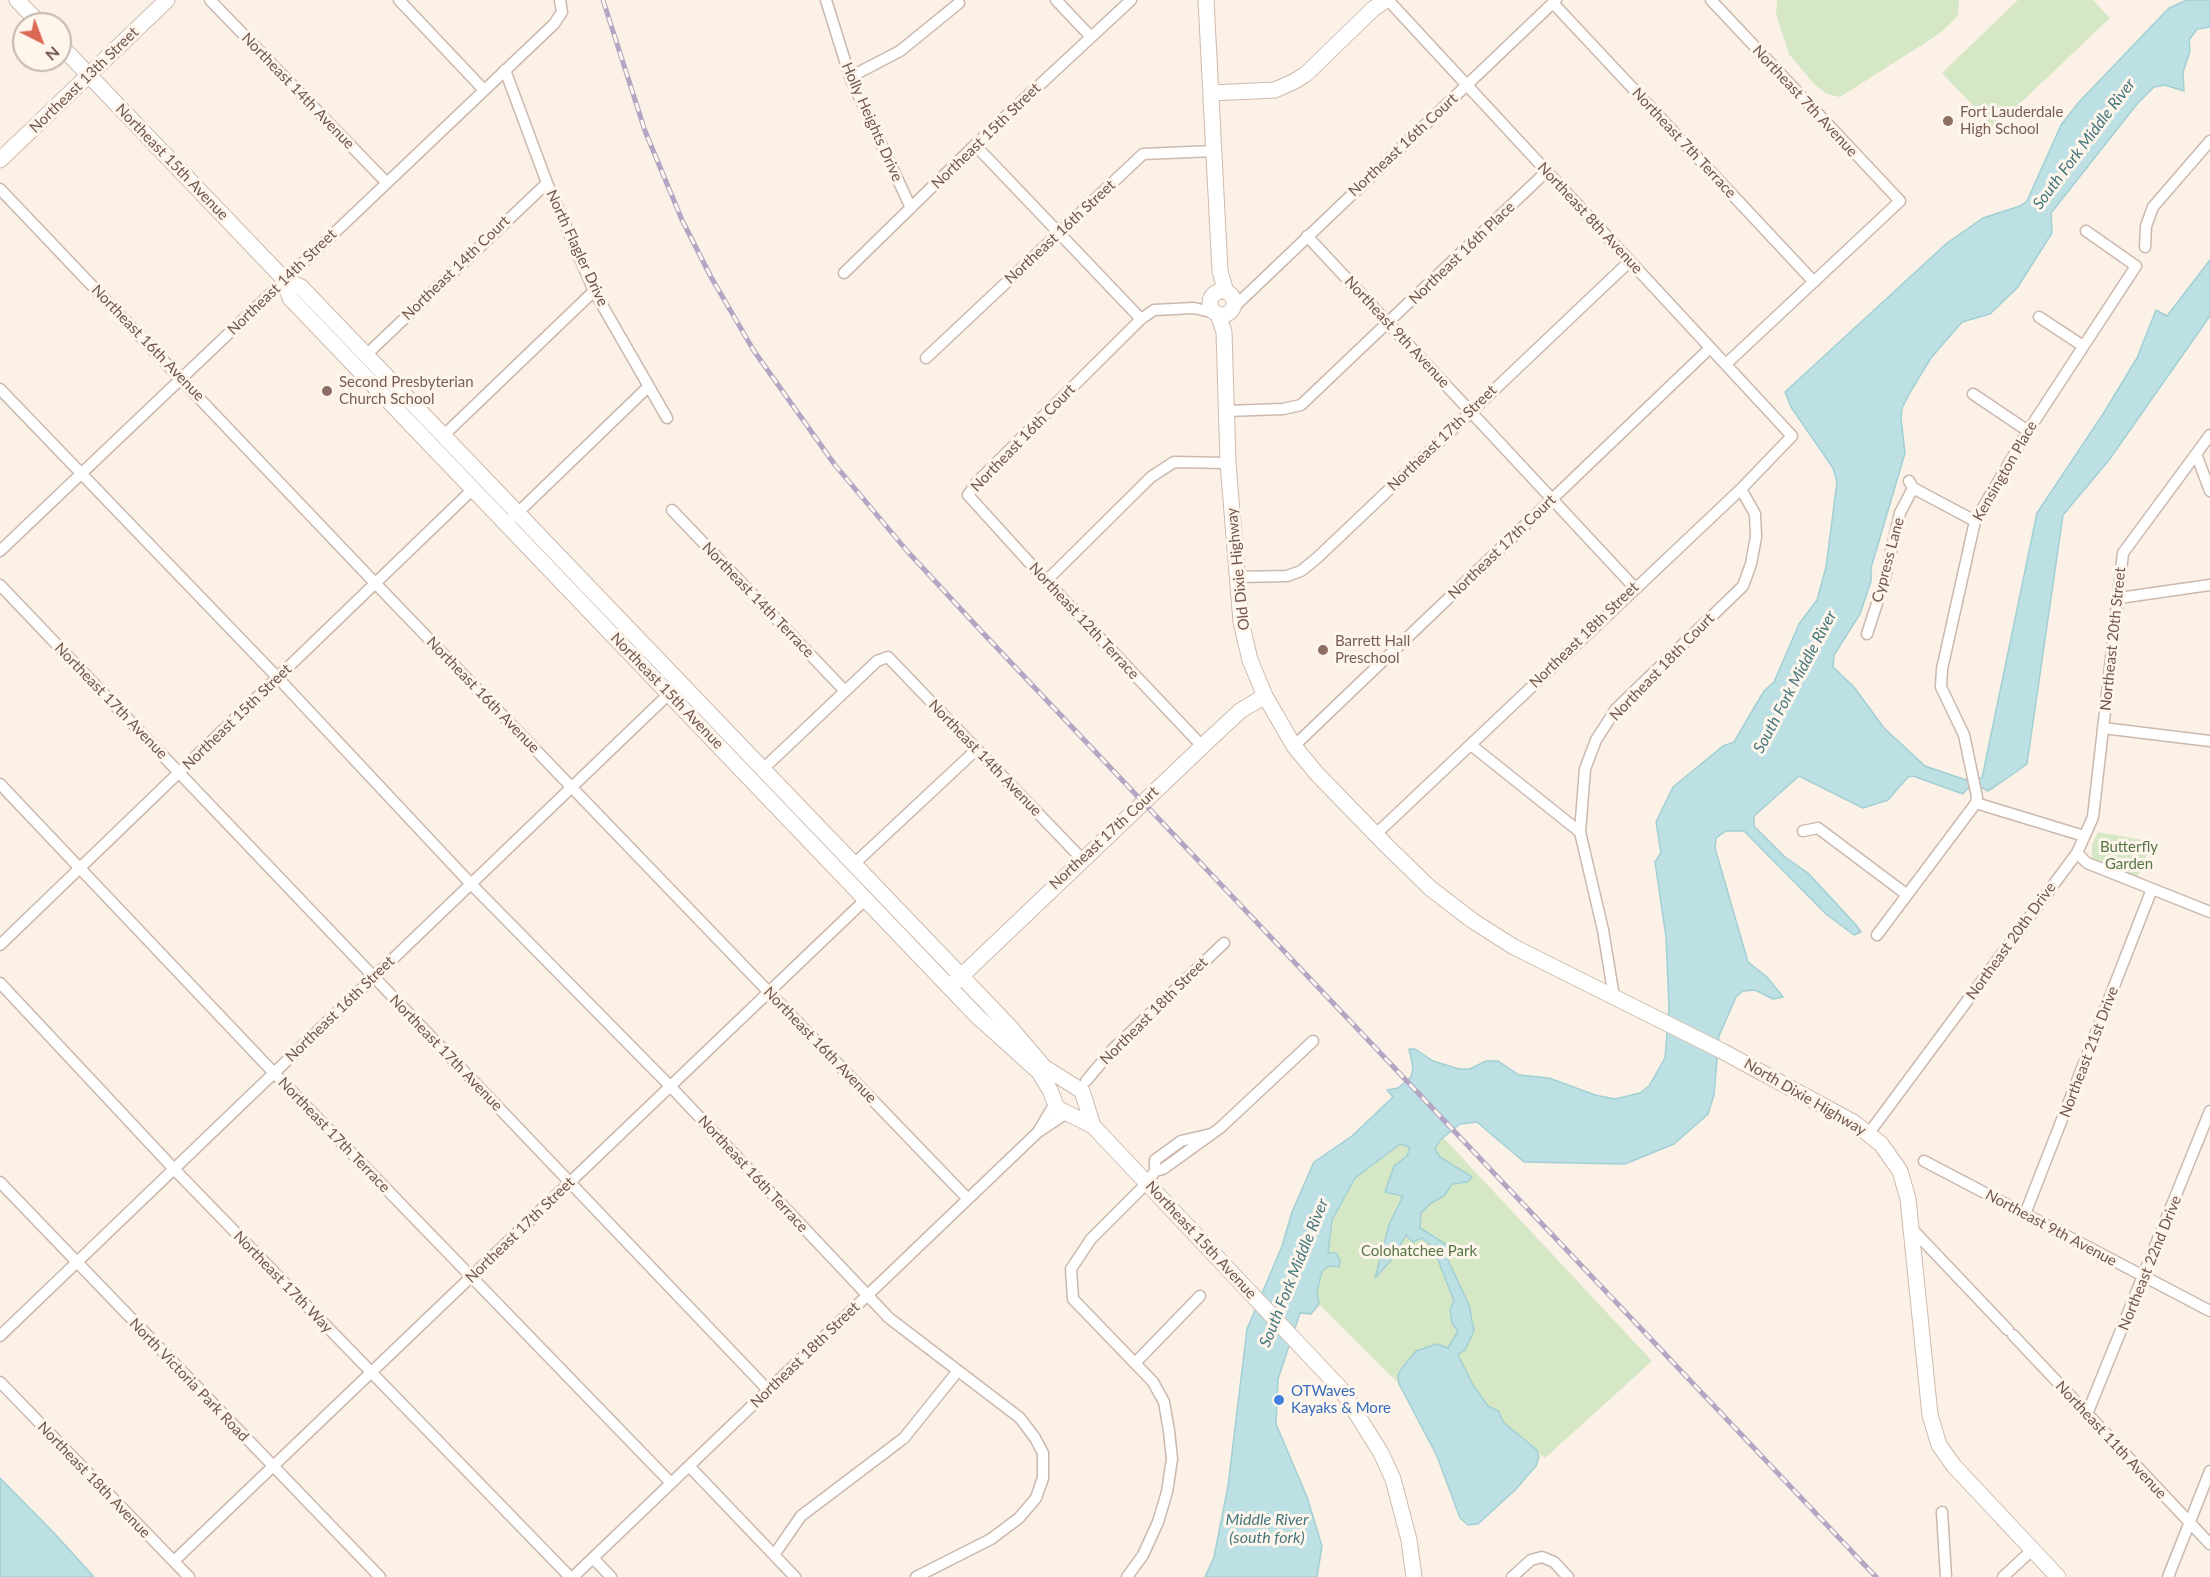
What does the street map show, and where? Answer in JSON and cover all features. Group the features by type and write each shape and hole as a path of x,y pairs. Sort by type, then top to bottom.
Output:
{"street":[{"path":"17,0 28,12"},
{"name":"Northeast 13th Street","path":"0,160 167,0"},
{"name":"Northeast 14th Avenue","path":"210,0 386,182"},
{"path":"399,0 484,90"},
{"name":"Northeast 14th Street","path":"0,551 554,24 562,12 560,0"},
{"name":"Holly Heights Drive","path":"826,0 850,77 911,208"},
{"path":"1056,0 1091,37"},
{"name":"Northeast 15th Street","path":"844,273 975,145 1131,0"},
{"path":"1206,0 1214,151"},
{"path":"1211,93 1275,90 1295,81 1306,74 1373,9 1387,0"},
{"name":"Northeast 8th Avenue","path":"1387,0 1792,436"},
{"name":"Northeast 7th Avenue","path":"1711,0 1900,201 1814,282"},
{"name":"Northeast 16th Court","path":"968,495 977,482 1141,320 1154,310 1222,304 1250,291 1555,2"},
{"name":"Northeast 7th Terrace","path":"1555,2 1814,282"},
{"path":"850,77 900,51 959,3"},
{"name":"Northeast 15th Avenue","path":"72,57 284,279 301,288 443,436 512,519 675,688 866,899 950,987 1038,1072 1061,1107 1093,1126 1151,1177 1251,1293 1341,1389 1381,1453 1402,1509 1414,1577"},
{"name":"North Flagler Drive","path":"505,70 547,183 594,291 648,387 668,417"},
{"path":"2145,247 2146,226 2153,207 2210,141"},
{"path":"975,145 1141,320"},
{"name":"Northeast 16th Street","path":"927,358 1143,154 1214,151"},
{"name":"Old Dixie Highway","path":"1214,151 1224,332 1228,463 1241,622 1250,660 1264,696 1294,746 1376,835"},
{"name":"Northeast 16th Place","path":"1226,411 1283,410 1301,405 1546,171"},
{"name":"Northeast 14th Court","path":"366,355 547,183"},
{"name":"Northeast 16th Avenue","path":"0,189 375,583 968,1199"},
{"name":"Kensington Place","path":"1976,803 1970,755 1964,735 1941,687 1942,669 1975,521 2028,431 2136,266 2086,231"},
{"name":"Northeast 9th Avenue","path":"1307,236 1554,498 1634,587"},
{"name":"Northeast 17th Street","path":"1237,577 1287,576 1301,571 1630,261"},
{"name":"Northeast 15th Avenue","path":"284,279 290,298 473,489 512,519"},
{"path":"1725,364 1814,282"},
{"path":"443,436 594,291"},
{"path":"2039,316 2083,345"},
{"name":"Northeast 17th Court","path":"1294,746 1710,348"},
{"path":"512,519 648,387"},
{"name":"Northeast 16th Terrace","path":"0,389 278,678 471,884 671,1087 890,1318 957,1372 1020,1418 1043,1453 1043,1478 1036,1498 1019,1518 991,1539 916,1577"},
{"path":"1973,394 2028,431"},
{"name":"Northeast 20th Street","path":"2103,728 2123,553 2210,435"},
{"name":"Northeast 18th Street","path":"1376,835 1634,587 1741,489 1792,436"},
{"path":"2196,454 2210,491"},
{"path":"1046,581 1151,477 1174,462 1228,463"},
{"name":"Cypress Lane","path":"1867,634 1884,582 1900,513 1911,485 1975,521"},
{"name":"Northeast 15th Street","path":"0,945 473,489"},
{"name":"Northeast 18th Court","path":"1614,997 1603,930 1580,832 1585,769 1596,740 1616,709 1743,586 1751,564 1756,537 1755,514 1741,489"},
{"name":"Northeast 12th Terrace","path":"968,495 1202,746"},
{"name":"Northeast 14th Terrace","path":"672,510 845,691"},
{"name":"Northeast 17th Avenue","path":"0,585 768,1390"},
{"path":"2119,598 2210,585"},
{"name":"Northeast 14th Avenue","path":"845,691 877,661 888,657 1082,859"},
{"name":"Northeast 15th Avenue","path":"675,688 763,769 961,976 1044,1067 1079,1090 1093,1126"},
{"name":"Northeast 16th Street","path":"0,1336 675,688"},
{"path":"763,769 845,691"},
{"name":"Northeast 17th Court","path":"950,987 1202,746 1240,711 1264,696"},
{"path":"2103,728 2210,741"},
{"name":"Northeast 20th Drive","path":"1869,1133 2077,854 2093,817 2103,728"},
{"path":"1470,745 1580,832"},
{"path":"854,864 976,750"},
{"name":"Northeast 17th Terrace","path":"0,784 274,1073 670,1483"},
{"path":"1877,935 1905,894 1976,803 2084,836"},
{"path":"1803,831 1818,828 1905,894"},
{"name":"North Dixie Highway","path":"1376,835 1430,888 1473,921 1514,947 1722,1051 1869,1133 1888,1152 1900,1172 1908,1199 1913,1230 1930,1415 1939,1445 1954,1466 2058,1577"},
{"path":"2077,854 2087,863 2210,912"},
{"name":"Northeast 21st Drive","path":"2025,1214 2152,889"},
{"name":"Northeast 17th Street","path":"174,1562 866,899"},
{"name":"Northeast 18th Street","path":"1079,1090 1113,1050 1224,943"},
{"name":"Northeast 17th Way","path":"0,983 174,1169 571,1577"},
{"path":"1127,1577 1143,1555 1158,1522 1167,1492 1172,1459 1164,1402 1153,1382 1136,1362 1073,1299 1071,1269 1091,1239 1151,1177 1155,1160 1167,1149 1181,1141 1211,1134 1313,1041"},
{"path":"1058,1090 1079,1090 1078,1111 1061,1107 1058,1090"},
{"name":"Northeast 18th Street","path":"571,1577 1038,1132 1061,1107"},
{"name":"Northeast 22nd Drive","path":"2087,1414 2145,1276 2210,1111"},
{"name":"Northeast 9th Avenue","path":"1924,1161 2210,1311"},
{"name":"North Victoria Park Road","path":"0,1182 380,1577"},
{"name":"Northeast 11th Avenue","path":"1913,1230 2210,1544"},
{"path":"1136,1362 1200,1296"},
{"path":"774,1555 801,1516 904,1438 957,1372"},
{"name":"Northeast 18th Avenue","path":"0,1382 189,1577"},
{"path":"689,1466 795,1577"},
{"path":"2168,1577 2210,1471"},
{"path":"1942,1512 1946,1577"},
{"path":"2003,1577 2032,1550"},
{"path":"1512,1577 1531,1560 1542,1557 1554,1562 1568,1577"},
{"path":"593,1558 611,1577"}],"green space":[{"path":"1777,0 1959,0 1958,16 1939,34 1840,97 1827,94 1814,84 1789,54 1776,14"},
{"path":"2018,0 2093,0 2110,18 1994,128 1942,73"},
{"name":"Butterfly Garden","path":"2098,832 2153,842 2137,877 2092,858 2092,845"},
{"name":"Colohatchee Park","path":"1399,1133 1439,1133 1652,1361 1545,1458 1504,1423 1498,1411 1488,1406 1473,1385 1458,1355 1416,1351 1398,1375 1399,1384 1319,1304 1317,1292 1331,1208 1348,1169"}],"water":[{"path":"2187,0 2210,0 2210,27 2197,29 2189,40 2190,51 2183,72 2184,91 2165,85 2154,87 2137,104 2051,213 2052,233 2017,288 1990,314 1962,322 1931,358 1912,389 1902,408 1905,453 1871,568 1871,581 1860,614 1834,655 1833,667 1854,687 1884,728 1925,766 1966,780 1982,778 2037,513 2137,358 2156,310 2167,316 2210,260 2210,316 2109,460 2063,515 2027,764 1987,791 1983,788 1967,789 1963,794 1913,776 1908,777 1888,800 1863,808 1799,776 1754,816 1754,826 1785,857 1808,873 1856,925 1861,932 1854,935 1826,914 1744,831 1726,831 1716,838 1715,848 1748,962 1767,977 1783,997 1773,999 1755,990 1743,991 1736,997 1719,1036 1714,1095 1708,1114 1674,1144 1625,1164 1524,1162 1477,1122 1460,1124 1440,1140 1435,1149 1440,1157 1472,1177 1467,1182 1452,1184 1444,1196 1431,1203 1421,1213 1420,1228 1447,1245 1447,1258 1469,1305 1474,1331 1465,1350 1458,1355 1473,1385 1488,1406 1498,1411 1504,1423 1537,1450 1539,1457 1536,1466 1516,1489 1478,1524 1468,1525 1460,1518 1437,1456 1399,1384 1398,1375 1416,1351 1437,1344 1448,1348 1458,1331 1452,1323 1450,1309 1454,1301 1433,1247 1422,1238 1413,1242 1406,1235 1392,1259 1375,1278 1389,1225 1403,1196 1385,1192 1394,1166 1407,1156 1410,1147 1400,1144 1355,1178 1332,1220 1328,1253 1336,1253 1340,1260 1339,1267 1329,1266 1322,1271 1317,1292 1319,1304 1311,1314 1300,1313 1278,1379 1276,1424 1307,1497 1322,1546 1317,1577 1205,1577 1214,1557 1228,1486 1247,1329 1282,1246 1292,1212 1314,1162 1352,1136 1393,1097 1387,1090 1398,1088 1411,1077 1413,1067 1409,1049 1415,1049 1433,1061 1459,1069 1470,1069 1486,1061 1498,1061 1519,1075 1549,1078 1595,1095 1615,1099 1640,1093 1649,1086 1665,1058 1669,1007 1666,937 1655,862 1661,853 1656,822 1673,787 1723,746 1734,742 1764,691 1774,682 1799,624 1817,600 1826,567 1837,482 1833,468 1791,407 1785,392 1947,243 1983,218 2020,206 2027,201 2061,125 2079,102 2169,8"},
{"path":"0,1478 55,1534 94,1577 0,1577"}],"railway":[{"path":"603,0 645,131 682,220 711,277 754,351 835,465 908,552 983,633 1876,1577"}],"place":[{"name":"Fort Lauderdale High School","path":"1948,121"},
{"name":"Second Presbyterian Church School","path":"327,391"},
{"name":"Barrett Hall Preschool","path":"1323,650"},
{"name":"OTWaves Kayaks & More","path":"1279,1400"}],"water label":[{"name":"South Fork Middle River","path":"2084,144"},
{"name":"South Fork Middle River","path":"1795,682"},
{"name":"South Fork Middle River","path":"1294,1273"},
{"name":"Middle River (south fork)","path":"1267,1529"}]}
